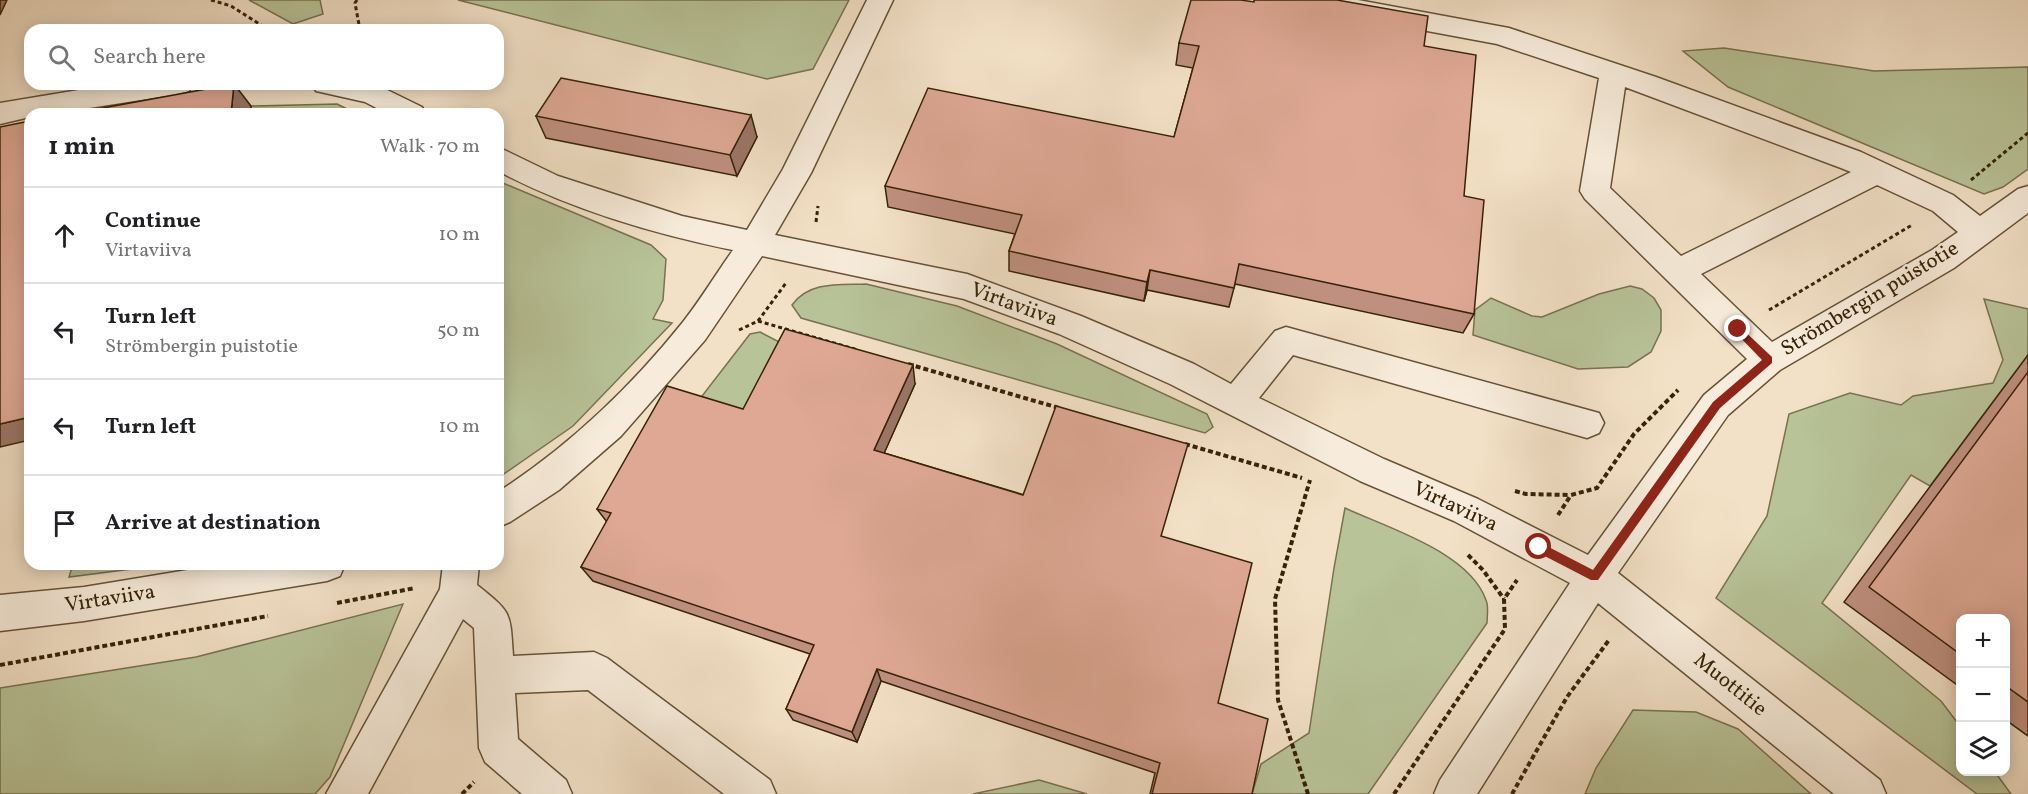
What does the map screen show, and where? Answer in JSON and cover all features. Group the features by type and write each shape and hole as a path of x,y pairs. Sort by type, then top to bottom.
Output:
{"street":[{"path":"504,507 547,479 609,426 694,331 755,243 796,173 880,0"},
{"path":"1309,0 1500,35 1614,73 1830,152 1877,172 1943,203 1978,232"},
{"path":"1614,73 1595,191 1769,360"},
{"path":"25,108 140,90"},
{"path":"357,90 372,93 401,108"},
{"path":"0,114 24,108"},
{"name":"Virtaviiva","path":"504,161 559,187 682,228 968,287 1070,325 1182,374 1372,470 1466,510 1594,577"},
{"path":"1679,272 1877,172"},
{"name":"Strömbergin puistotie","path":"1454,794 1535,672 1594,577 1716,405 1769,360 1943,259 2028,197"},
{"path":"1236,403 1286,340 1587,423"},
{"name":"Virtaviiva","path":"0,613 84,604 291,570"},
{"path":"346,794 460,576 492,620 499,748 552,794"},
{"name":"Muottitie","path":"1594,577 1866,794"},
{"path":"495,675 594,671 756,794"}],"path":[{"path":"212,0 231,6 260,24"},
{"path":"357,0 355,3 359,24"},
{"path":"734,333 758,321 862,351"},
{"path":"896,361 1069,411"},
{"path":"1184,444 1320,484"},
{"path":"1308,794 1278,700 1275,599 1322,445"},
{"path":"1461,549 1483,570 1504,599"},
{"path":"326,605 431,585 460,576"},
{"path":"1512,794 1567,697 1633,607"},
{"path":"0,665 280,613"}],"green space":[{"path":"249,0 320,0 323,14 293,24"},
{"path":"458,0 849,0 813,69 767,79"},
{"path":"1724,48 1874,71 2028,67 2028,169 2003,187 1984,194 1728,87 1683,51"},
{"path":"337,104 345,108 251,108 251,106"},
{"path":"504,184 651,245 666,259 663,300 653,319 672,323 573,426 504,474"},
{"path":"866,284 957,306 1057,344 1207,414 1213,427 1205,433 801,318 792,305 799,297 816,288"},
{"path":"1630,286 1642,289 1654,298 1661,310 1661,331 1651,352 1628,367 1578,369 1473,335 1475,310 1491,298 1532,316 1542,317 1599,294"},
{"path":"1984,299 2028,309 2028,355 1930,486 1911,475 1822,603 1941,701 1956,721 1956,776 1998,776 2011,794 1977,794 1716,598 1767,516 1789,414 1850,393 1901,405 1913,396 1993,383 2003,360"},
{"path":"760,332 791,348 758,411 692,409 750,334"},
{"path":"1345,508 1404,533 1445,555 1463,568 1477,583 1486,600 1487,623 1368,794 1252,794 1261,764 1309,733"},
{"path":"71,570 124,570 69,577"},
{"path":"403,604 330,777 315,794 0,794 0,688 196,657"},
{"path":"1633,710 1696,712 1738,729 1811,794 1585,794 1596,768"},
{"path":"1039,780 1087,794 973,794"}],"building":[{"path":"1191,0 1254,2 1254,0 1337,0 1428,16 1424,46 1476,55 1464,196 1484,200 1474,314 1239,264 1234,288 1150,270 1147,282 1009,251 1022,215 885,186 928,88 1174,137 1199,46 1179,43"},
{"path":"561,78 751,115 730,155 536,116"},
{"path":"201,90 233,90 232,108 103,108"},
{"path":"24,122 24,418 0,424 0,127"},
{"path":"785,329 913,365 874,450 1023,495 1056,406 1188,444 1161,536 1252,563 1218,703 1268,719 1252,794 1152,794 1160,763 877,669 852,732 786,709 814,645 581,567 611,513 597,509 667,386 743,409"},
{"path":"2028,372 2028,702 2010,689 2010,614 1956,614 1956,651 1869,587"}],"route":[{"path":"1539,547 1594,577 1716,405 1769,360 1738,329"}]}
